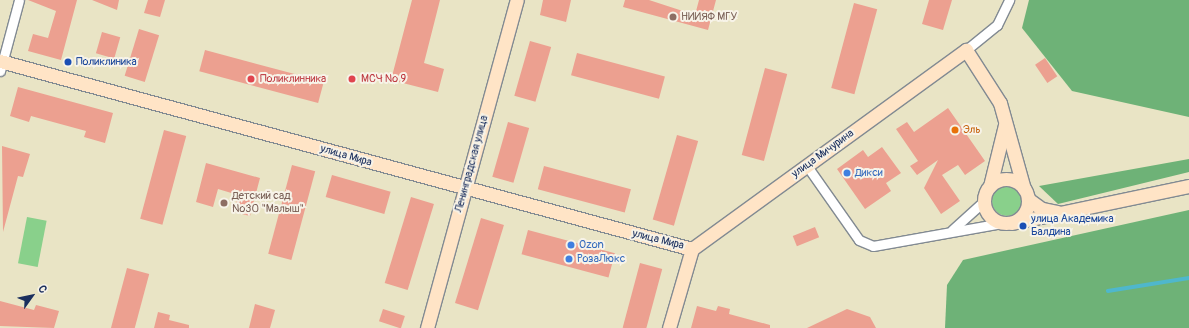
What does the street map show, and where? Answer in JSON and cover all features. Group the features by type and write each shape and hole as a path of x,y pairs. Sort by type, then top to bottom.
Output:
{"street":[{"path":"1,65 19,0"},
{"name":"Ленинградская улица","path":"427,328 517,0"},
{"name":"улица Мичурина","path":"692,249 966,50 997,25 1009,0"},
{"path":"966,50 991,86 1004,113 1026,194 1024,214 1007,223 992,219 983,202"},
{"name":"улица Мира","path":"1,65 692,249"},
{"path":"952,230 983,202 990,186 1004,136 1004,113"},
{"path":"807,166 859,240 865,243 885,244 952,230 1065,214 1189,186"},
{"path":"990,186 1008,179 1042,209 1065,214"},
{"path":"669,328 692,249"}],"green space":[{"path":"1029,0 1189,0 1189,117 1072,91 1022,28"},
{"path":"1189,159 1189,172 1058,204 1039,186"},
{"path":"1007,186 1018,190 1022,201 1018,212 1007,216 996,212 992,201 996,190"},
{"path":"1189,210 1189,328 945,328 947,285 963,260"},
{"path":"27,217 47,221 38,267 18,263"}],"building":[{"path":"28,0 77,0 61,60 28,51 33,34 48,38 56,11"},
{"path":"92,0 119,0 117,10"},
{"path":"148,0 165,0 160,17 144,13"},
{"path":"412,0 440,0 424,63 444,69 438,92 391,80"},
{"path":"543,0 571,0 566,22 540,15"},
{"path":"625,0 649,0 695,15 699,0 716,0 708,30 623,7"},
{"path":"929,0 952,0 943,30 922,24"},
{"path":"854,3 877,9 854,94 831,88"},
{"path":"139,29 159,35 145,82 125,76"},
{"path":"102,32 120,37 114,58 96,53"},
{"path":"530,41 551,47 535,102 514,96"},
{"path":"205,50 324,82 318,103 199,71"},
{"path":"577,53 665,77 659,99 571,75"},
{"path":"1045,58 1057,76 1047,83 1035,65"},
{"path":"765,68 787,74 764,161 742,155"},
{"path":"18,87 113,113 105,143 84,137 86,131 31,116 29,122 10,116"},
{"path":"948,108 985,161 965,175 958,165 942,175 960,201 941,214 924,188 938,160 917,175 910,166 918,161 896,129 907,122 914,132"},
{"path":"508,122 529,128 513,183 492,177"},
{"path":"164,130 186,136 162,225 140,219"},
{"path":"677,135 698,141 674,226 653,220"},
{"path":"2,146 30,154 23,177 18,176 3,232"},
{"path":"882,147 901,173 886,183 891,191 865,209 837,169 863,150 868,157"},
{"path":"206,163 260,178 250,216 234,212 238,195 218,189 213,207 196,202"},
{"path":"292,165 315,171 291,260 268,254"},
{"path":"544,166 631,189 625,212 538,189"},
{"path":"332,175 391,192 384,214 326,197"},
{"path":"411,197 434,204 408,290 385,283"},
{"path":"481,218 504,225 478,310 455,303"},
{"path":"815,227 819,237 797,246 793,236"},
{"path":"528,230 615,253 608,277 522,254"},
{"path":"640,263 662,269 646,328 623,328"},
{"path":"127,268 149,274 135,328 111,328"},
{"path":"0,301 34,310 36,305 59,311 54,328 0,326"},
{"path":"255,304 275,310 270,328 249,328"},
{"path":"697,306 716,311 718,306 730,309 729,314 770,325 770,328 691,328"},
{"path":"383,309 405,316 401,328 379,321"},
{"path":"847,309 870,317 876,328 807,328"},
{"path":"158,312 170,315 169,320 189,325 189,328 154,328"}],"waterway":[{"path":"1108,291 1189,278"}],"place":[{"name":"НИИЯФ МГУ","path":"673,17"},
{"name":"Поликлиника","path":"68,62"},
{"name":"Поликлинника","path":"251,79"},
{"name":"МСЧ № 9","path":"352,79"},
{"name":"Эль","path":"955,130"},
{"name":"Дикси","path":"847,173"},
{"name":"Детский сад №30 \"Малыш\"","path":"224,203"},
{"name":"улица Академика Балдина","path":"1023,226"},
{"name":"Ozon","path":"571,245"},
{"name":"РозаЛюкс","path":"569,259"}]}
